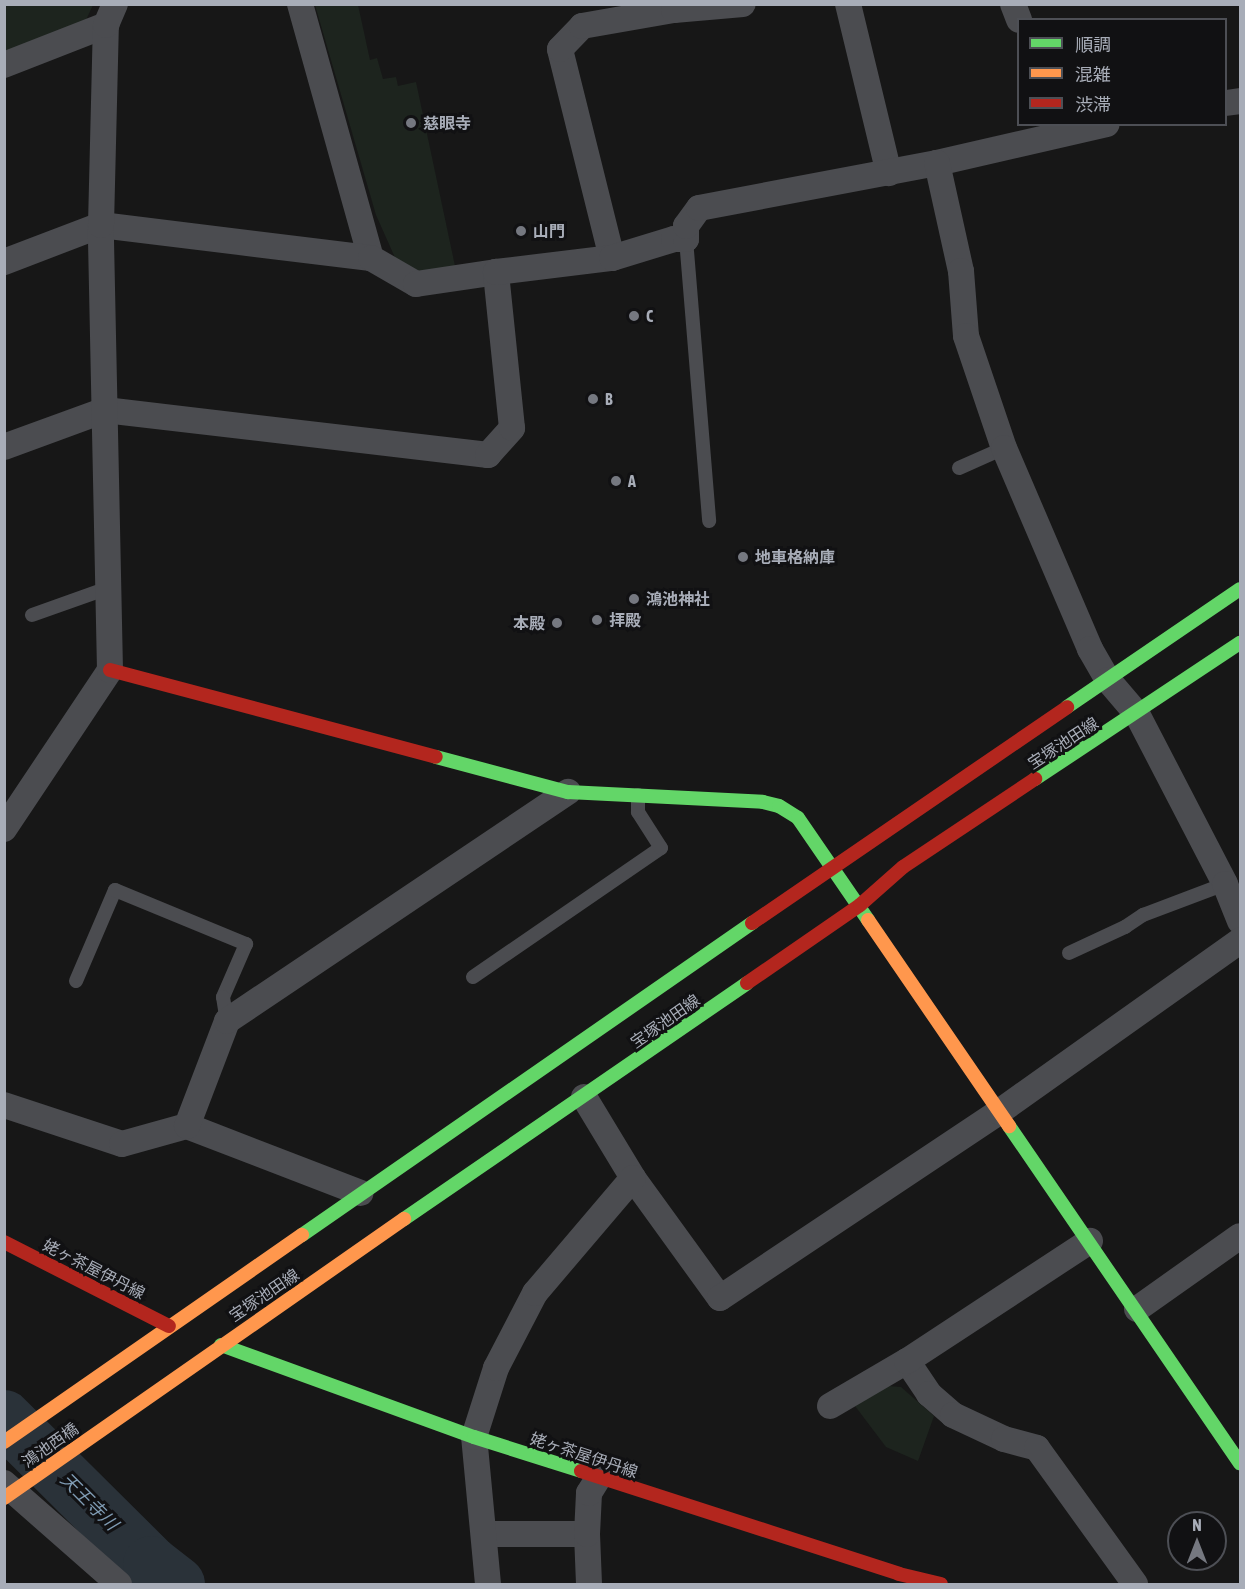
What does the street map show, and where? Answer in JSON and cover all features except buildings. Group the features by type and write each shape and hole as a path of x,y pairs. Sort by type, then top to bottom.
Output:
{"street":[{"path":"300,4 371,258"},
{"path":"612,258 560,49 582,26 674,10 743,4"},
{"path":"848,4 889,173"},
{"path":"4,65 111,15 101,225 110,670 4,829"},
{"path":"4,262 101,225 371,258 416,284 612,258 674,239 686,239 686,226 699,208 937,163 1058,130 1091,126"},
{"path":"937,163 961,271 966,336 1004,448 1089,649 1108,680 1137,714 1231,885 1240,921"},
{"path":"4,447 105,410 488,455 512,428 496,272"},
{"path":"4,1442 832,867 1240,590"},
{"name":"宝塚池田線","path":"107,1425 860,905 903,867 1137,714 1240,643"},
{"path":"110,670 568,792 763,802 779,806 798,818 1137,1309 1240,1463"},
{"path":"187,1126 227,1021 568,792"},
{"path":"584,1097 633,1178 720,1298 999,1112 1240,941"},
{"path":"4,1105 122,1144 187,1126 362,1193"},
{"path":"488,1584 474,1437 496,1368 536,1293 633,1178"},
{"path":"1137,1309 1240,1236"},
{"path":"830,1406 908,1361 1090,1241"},
{"name":"姥ヶ茶屋伊丹線","path":"4,1242 169,1326"},
{"name":"姥ヶ茶屋伊丹線","path":"221,1345 474,1437 899,1574 941,1584"},
{"path":"908,1361 929,1394 953,1414 995,1435 1037,1448 1135,1584"},
{"name":"鴻池西橋","path":"11,1490 107,1425"},
{"path":"589,1584 587,1534 589,1493 599,1477"},
{"path":"11,1490 119,1584"},
{"path":"484,1534 587,1534"}],"lane":[{"path":"686,239 710,521"},
{"path":"959,468 1004,448"},
{"path":"32,615 108,588"},
{"path":"473,977 661,848 638,812 638,795"},
{"path":"1069,953 1125,927 1143,915 1231,885"},
{"path":"76,981 114,890 246,944 223,997 227,1021"}],"shaded area":[{"path":"5,5 93,5 86,20 5,52"},
{"path":"315,5 358,5 370,60 377,58 383,79 396,77 398,86 416,82 455,266 420,274 397,262 376,215"},
{"path":"888,1386 901,1387 934,1416 918,1461 886,1447 855,1406"}],"waterway":[{"name":"天王寺川","path":"4,1418 151,1564 177,1584"}],"traffic: fast":[{"path":"1067,707 1240,589"},
{"path":"1035,779 1240,643"},
{"path":"436,757 568,792 763,802 779,806 798,818 868,920"},
{"path":"302,1235 752,923"},
{"path":"404,1219 747,983"},
{"path":"1009,1126 1240,1463"},
{"path":"221,1345 474,1437 581,1471"}],"traffic: slow":[{"path":"868,920 1009,1126"},
{"path":"4,1498 404,1219"},
{"path":"4,1442 302,1235"}],"traffic: jam":[{"path":"110,670 436,757"},
{"path":"752,923 1067,707"},
{"path":"747,983 860,905 903,867 1035,779"},
{"path":"4,1242 169,1326"},
{"path":"581,1471 899,1574 941,1584"}],"place":[{"name":"慈眼寺","path":"411,123"},
{"name":"山門","path":"521,231"},
{"name":"C","path":"634,316"},
{"name":"B","path":"593,399"},
{"name":"A","path":"616,481"},
{"name":"地車格納庫","path":"743,557"},
{"name":"鴻池神社","path":"634,599"},
{"name":"拝殿","path":"597,620"},
{"name":"本殿","path":"557,623"}]}
